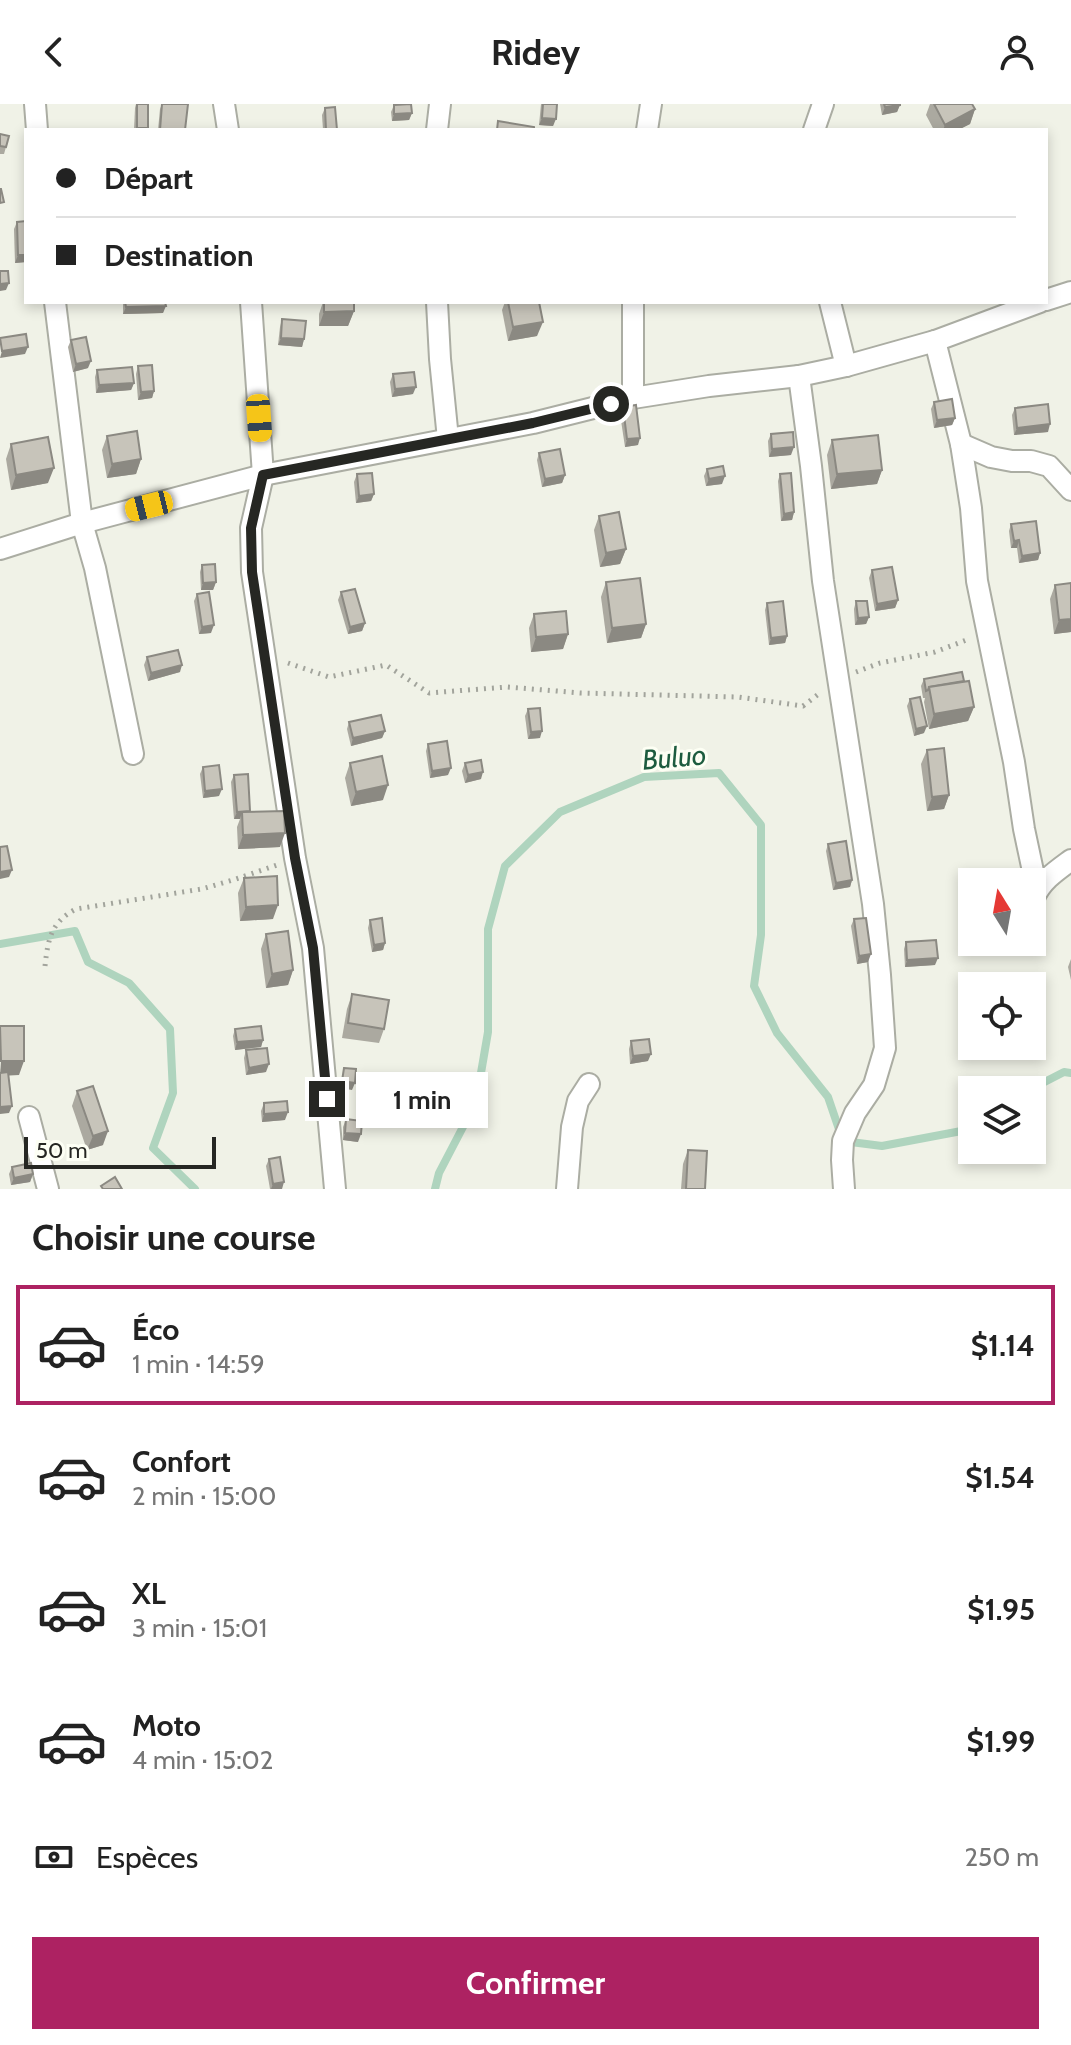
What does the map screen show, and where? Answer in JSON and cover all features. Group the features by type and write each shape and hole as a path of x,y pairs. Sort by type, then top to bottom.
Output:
{"street":[{"path":"35,104 37,128"},
{"path":"224,104 228,128"},
{"path":"437,128 440,104"},
{"path":"647,128 651,104"},
{"path":"815,128 823,104"},
{"path":"1048,299 1071,292"},
{"path":"55,304 82,523 95,568 133,754"},
{"path":"251,304 263,475 251,528 252,572 295,858 313,948 335,1189"},
{"path":"437,304 448,439"},
{"path":"633,304 633,398"},
{"path":"830,304 846,366"},
{"path":"0,549 82,523 263,475 533,423 633,398 799,376 846,366 935,341 1035,304"},
{"path":"935,341 961,444 971,508 977,581 1014,762 1030,868"},
{"path":"799,376 823,581 873,904 885,1048 874,1085 855,1113 843,1141 844,1189"},
{"path":"961,444 991,457 1049,466 1071,490"},
{"path":"1046,881 1071,860"},
{"path":"567,1189 572,1127 578,1101 589,1084"},
{"path":"29,1117 48,1189"}],"path":[{"path":"264,654 329,677 386,665 429,693 507,687 581,693 738,697 803,706 838,679 880,663 935,652 987,633"},
{"path":"45,966 47,947 56,923 76,909 202,889 295,858"}],"building":[{"path":"137,104 148,104 148,128 137,128"},
{"path":"162,104 188,104 185,128 160,128"},
{"path":"411,104 412,113 394,114 394,105"},
{"path":"543,104 557,104 556,119 542,118"},
{"path":"934,104 972,104 975,109 945,125"},
{"path":"335,107 337,128 326,128 325,108"},
{"path":"498,121 534,127 534,128 497,128"},
{"path":"0,134 9,136 6,147 0,146"},
{"path":"24,221 24,255 18,255 17,222"},
{"path":"0,271 8,271 9,283 0,284"},
{"path":"125,304 166,306 126,307"},
{"path":"324,304 354,304 354,311 324,312"},
{"path":"508,304 539,304 543,322 513,327"},
{"path":"282,319 306,321 304,339 281,338"},
{"path":"26,334 28,347 2,351 0,338"},
{"path":"86,337 91,361 76,364 71,340"},
{"path":"152,365 154,391 141,392 138,366"},
{"path":"132,367 134,383 99,385 97,370"},
{"path":"414,372 416,387 395,389 393,374"},
{"path":"952,399 955,418 937,420 934,402"},
{"path":"1048,404 1050,424 1017,428 1015,408"},
{"path":"636,405 640,438 627,439 623,407"},
{"path":"137,431 141,459 112,464 107,436"},
{"path":"793,432 794,447 772,449 771,434"},
{"path":"878,435 882,470 837,474 832,440"},
{"path":"48,437 54,468 16,475 11,444"},
{"path":"560,449 565,475 545,479 539,453"},
{"path":"723,466 725,476 709,479 707,469"},
{"path":"372,473 374,494 359,496 357,474"},
{"path":"791,473 794,512 784,514 780,474"},
{"path":"619,512 626,549 606,553 599,516"},
{"path":"1036,521 1040,553 1022,556 1019,540 1014,541 1011,524"},
{"path":"215,564 216,582 203,583 202,565"},
{"path":"892,567 898,600 877,604 872,570"},
{"path":"640,578 646,624 612,628 606,582"},
{"path":"1071,583 1071,619 1059,620 1055,585"},
{"path":"355,589 365,623 350,627 341,592"},
{"path":"209,592 214,625 202,627 197,594"},
{"path":"783,601 787,636 771,638 767,603"},
{"path":"856,601 867,601 869,617 858,618"},
{"path":"566,611 568,634 536,637 534,614"},
{"path":"178,650 182,665 151,673 147,657"},
{"path":"962,672 964,681 929,687 926,691 924,679"},
{"path":"969,681 974,707 934,714 929,687"},
{"path":"920,697 927,726 916,729 910,699"},
{"path":"540,708 542,731 531,732 528,709"},
{"path":"381,715 385,731 353,738 349,722"},
{"path":"447,741 451,768 432,771 428,744"},
{"path":"944,748 949,795 932,797 927,750"},
{"path":"382,756 388,785 356,792 350,763"},
{"path":"481,760 483,772 468,775 465,763"},
{"path":"219,765 222,789 205,791 203,767"},
{"path":"248,774 250,811 237,812 234,775"},
{"path":"284,811 285,833 243,835 242,812"},
{"path":"846,841 852,880 836,883 828,844"},
{"path":"7,846 12,870 0,872 0,847"},
{"path":"277,876 278,905 246,907 244,878"},
{"path":"382,918 385,943 374,945 370,920"},
{"path":"866,918 871,954 859,956 854,919"},
{"path":"288,931 293,970 272,974 266,934"},
{"path":"936,940 938,958 907,960 906,942"},
{"path":"352,994 389,1000 384,1029 348,1023"},
{"path":"0,1026 24,1026 24,1061 1,1061"},
{"path":"261,1026 263,1040 237,1042 235,1029"},
{"path":"649,1039 651,1054 633,1056 631,1041"},
{"path":"267,1048 269,1064 249,1068 246,1050"},
{"path":"344,1068 356,1069 355,1083 342,1081"},
{"path":"8,1072 12,1106 0,1107 0,1073"},
{"path":"93,1086 108,1131 93,1136 77,1091"},
{"path":"287,1101 288,1112 264,1114 264,1103"},
{"path":"346,1119 362,1121 361,1134 345,1133"},
{"path":"688,1150 707,1151 705,1189 686,1189"},
{"path":"280,1157 284,1182 273,1184 269,1159"},
{"path":"31,1163 33,1174 14,1178 12,1167"},
{"path":"115,1177 122,1189 103,1189 101,1186"}],"waterway":[{"name":"Buluo","path":"435,1189 439,1173 476,1102 488,1032 488,929 505,866 560,812 644,777 719,773 761,825 761,935 754,986 777,1033 828,1097 843,1141 882,1146 958,1132"},
{"name":"Buluo","path":"0,944 75,931 88,962 129,983 170,1029 173,1093 153,1148 195,1189"},
{"name":"Buluo","path":"1046,1081 1064,1072 1071,1073"}],"route":[{"path":"327,1099 313,948 295,858 252,572 251,528 263,475 533,423 611,404"}]}
